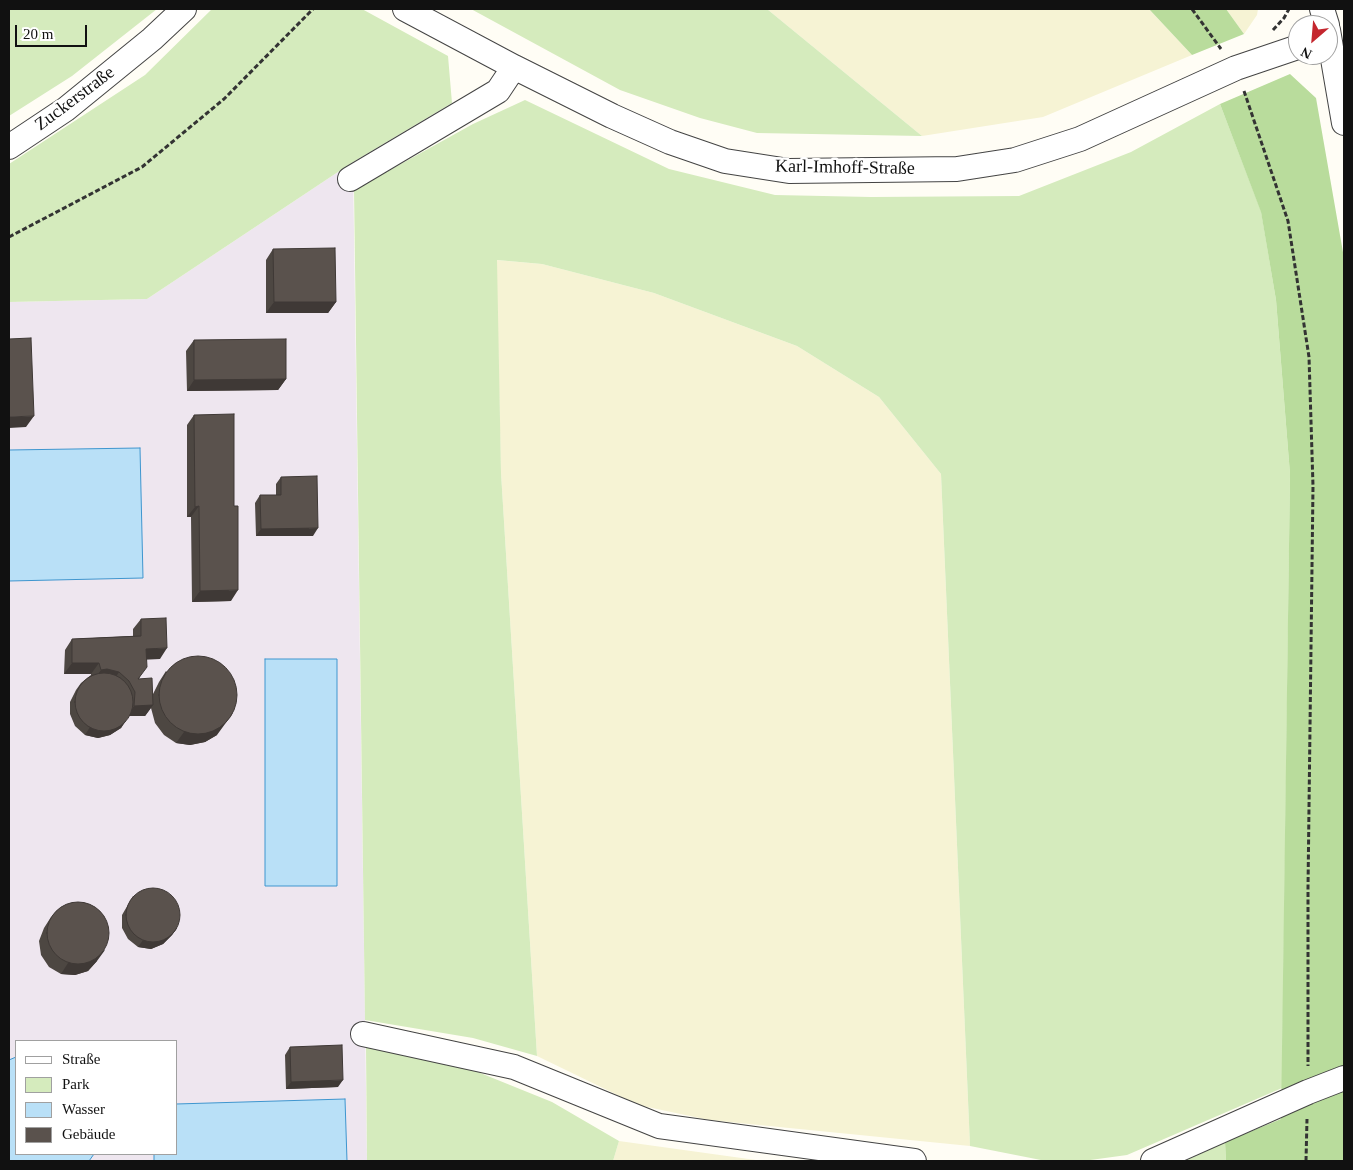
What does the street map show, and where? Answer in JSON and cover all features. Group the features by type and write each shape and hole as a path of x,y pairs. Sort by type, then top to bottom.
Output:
{"street":[{"name":"Zuckerstraße","path":"9,147 66,109 152,39 184,9"},
{"name":"Karl-Imhoff-Straße","path":"405,9 514,67 612,116 670,142 724,161 789,171 957,169 1015,160 1080,139 1236,68 1288,50"},
{"path":"1336,65 1344,123"},
{"path":"350,179 498,91 514,67"},
{"path":"363,1034 514,1067 658,1126 914,1161"},
{"path":"1153,1161 1308,1092 1344,1078"}],"path":[{"path":"9,237 142,167 224,99 313,9"},
{"path":"1192,9 1236,68 1288,222 1309,357 1313,486 1306,1161"},
{"path":"1272,30 1284,18 1289,9"}],"shaded area":[{"path":"767,9 1149,9 1192,55 1043,117 922,136"},
{"path":"1226,9 1258,9 1257,15 1244,34"},
{"path":"353,162 367,1161 9,1161 9,302 147,299"},
{"path":"496,260 542,264 654,293 797,346 879,397 941,474 970,1146 709,1120 638,1105 537,1056 501,473"},
{"path":"619,1141 763,1161 613,1161"}],"green space":[{"path":"9,9 157,9 72,76 9,116"},
{"path":"212,9 362,9 448,56 452,103 353,162 147,299 9,302 9,164 145,75"},
{"path":"471,9 767,9 922,136 757,133 700,118 620,90"},
{"path":"1149,9 1226,9 1244,34 1192,55"},
{"path":"1290,74 1316,98 1344,258 1344,1161 1226,1161 1225,1142 1281,1119 1290,474 1276,300 1261,212 1220,104"},
{"path":"525,100 669,169 775,195 871,197 1019,196 1131,152 1220,104 1261,211 1276,300 1290,474 1282,1088 1127,1155 1083,1161 1046,1161 970,1146 941,474 879,397 797,346 654,293 542,264 497,260 501,473 537,1056 473,1038 365,1020 354,190 473,124"},
{"path":"366,1047 468,1068 552,1102 619,1141 613,1161 367,1161"},
{"path":"1225,1142 1226,1161 1185,1161"}],"water":[{"path":"140,448 143,578 9,581 9,450"},
{"path":"265,659 337,659 337,886 265,886"},
{"path":"15,1057 15,1155 93,1155 89,1161 9,1161 9,1060"},
{"path":"345,1099 347,1161 154,1161 154,1155 178,1155 178,1104"}],"building":[{"path":"335,248 336,302 274,302 273,249"},
{"path":"31,338 34,416 9,417 9,339"},
{"path":"286,339 286,379 194,380 194,340"},
{"path":"234,414 234,506 238,506 238,590 200,591 199,506 195,507 194,415"},
{"path":"317,476 318,528 261,529 260,495 281,495 281,477"},
{"path":"166,618 167,648 146,649 147,667 138,679 152,678 153,705 134,706 135,692 129,681 119,672 107,669 101,670 99,663 72,663 72,639 141,636 141,619"},
{"path":"198,656 213,659 226,667 234,680 237,695 234,710 226,723 213,731 198,734 183,731 170,723 162,710 159,695 162,680 170,667 183,659"},
{"path":"104,673 120,678 128,686 133,702 128,718 120,726 104,731 88,726 80,718 75,702 80,686 88,678"},
{"path":"153,888 163,890 172,896 178,905 180,915 178,925 172,934 163,940 153,942 143,940 134,934 128,925 126,915 128,905 134,896 143,890"},
{"path":"78,902 90,904 100,911 107,921 109,933 107,945 100,955 90,962 78,964 66,962 56,955 49,945 47,933 49,921 56,911 66,904"},
{"path":"342,1045 343,1080 291,1082 290,1047"}]}
